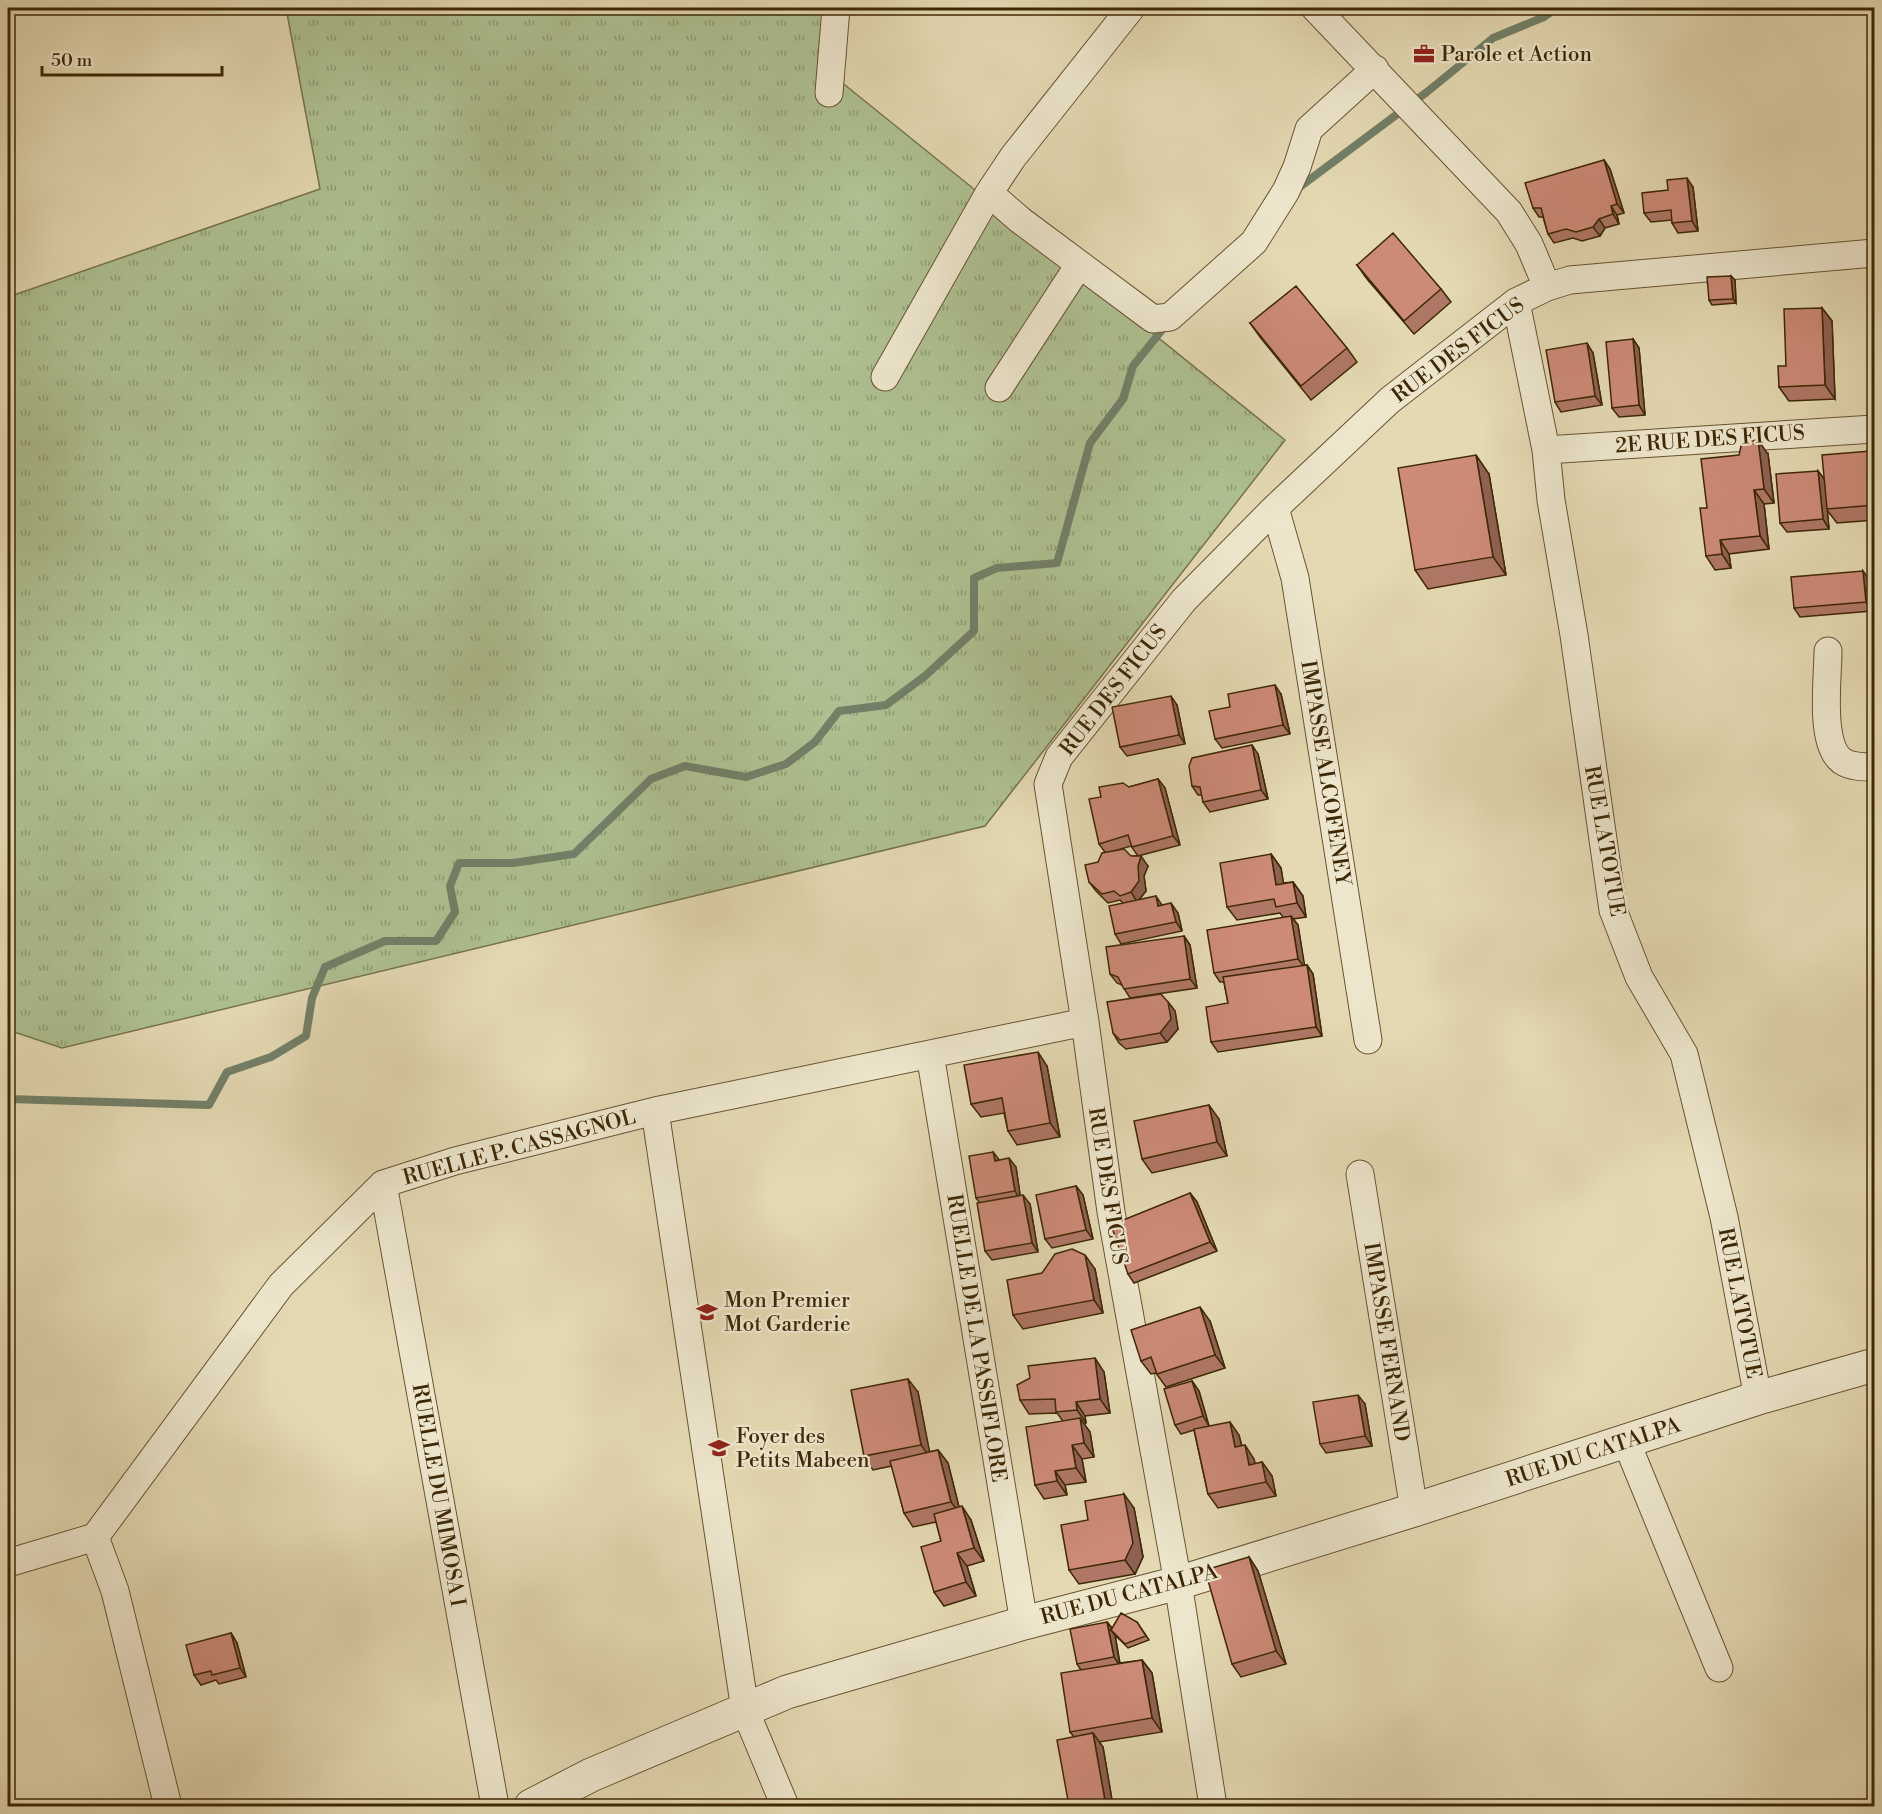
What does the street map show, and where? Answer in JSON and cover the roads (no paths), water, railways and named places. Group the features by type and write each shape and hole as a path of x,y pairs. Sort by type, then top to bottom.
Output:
{"street":[{"path":"829,93 836,8"},
{"path":"885,377 989,193 1013,157 1131,8"},
{"path":"1315,8 1409,104 1509,212 1529,244 1547,287"},
{"path":"989,193 1001,206 1153,319 1170,317 1254,242 1286,191 1297,167 1309,129 1375,69"},
{"name":"RUE DES FICUS","path":"1213,1806 1178,1583 1110,1212 1085,1022 1048,784 1059,757 1185,600 1275,508 1389,400 1516,302 1547,287 1570,280 1875,253"},
{"path":"999,388 1079,265"},
{"name":"RUE LATOTUE","path":"1516,302 1546,450 1551,500 1574,635 1613,910 1639,977 1684,1054 1724,1217 1758,1398"},
{"name":"2E RUE DES FICUS","path":"1546,450 1875,429"},
{"name":"IMPASSE ALCOFENEY","path":"1275,508 1295,578 1368,1040"},
{"path":"1828,651 1828,735 1832,750 1843,761 1861,767 1875,767"},
{"name":"RUELLE P. CASSAGNOL","path":"94,1537 281,1285 383,1184 455,1161 656,1111 1085,1022"},
{"name":"RUELLE DE LA PASSIFLORE","path":"930,1054 1024,1623"},
{"path":"656,1111 745,1710 785,1806"},
{"name":"IMPASSE FERNAND","path":"1360,1174 1414,1510"},
{"name":"RUELLE DU MIMOSA I","path":"383,1184 495,1806"},
{"name":"RUE DU CATALPA","path":"531,1806 591,1775 787,1692 1024,1623 1178,1583 1414,1510 1758,1398 1875,1365"},
{"path":"1626,1441 1719,1668"},
{"path":"8,1563 94,1537 115,1592 168,1806"}],"waterway":[{"path":"1297,189 1427,92 1493,38 1544,17 1557,8"},
{"path":"8,1099 209,1105 227,1072 271,1057 306,1036 312,998 325,967 385,941 436,941 455,912 450,886 459,863 513,863 574,854 651,779 685,766 746,777 786,764 815,742 839,711 886,705 925,676 974,631 974,578 997,568 1057,563 1090,443 1123,399 1133,366 1166,325"}],"place":[{"name":"Parole et Action","path":"1424,54"},
{"name":"Mon Premier Mot Garderie","path":"707,1312"},
{"name":"Foyer des Petits Mabeen","path":"719,1448"}]}
